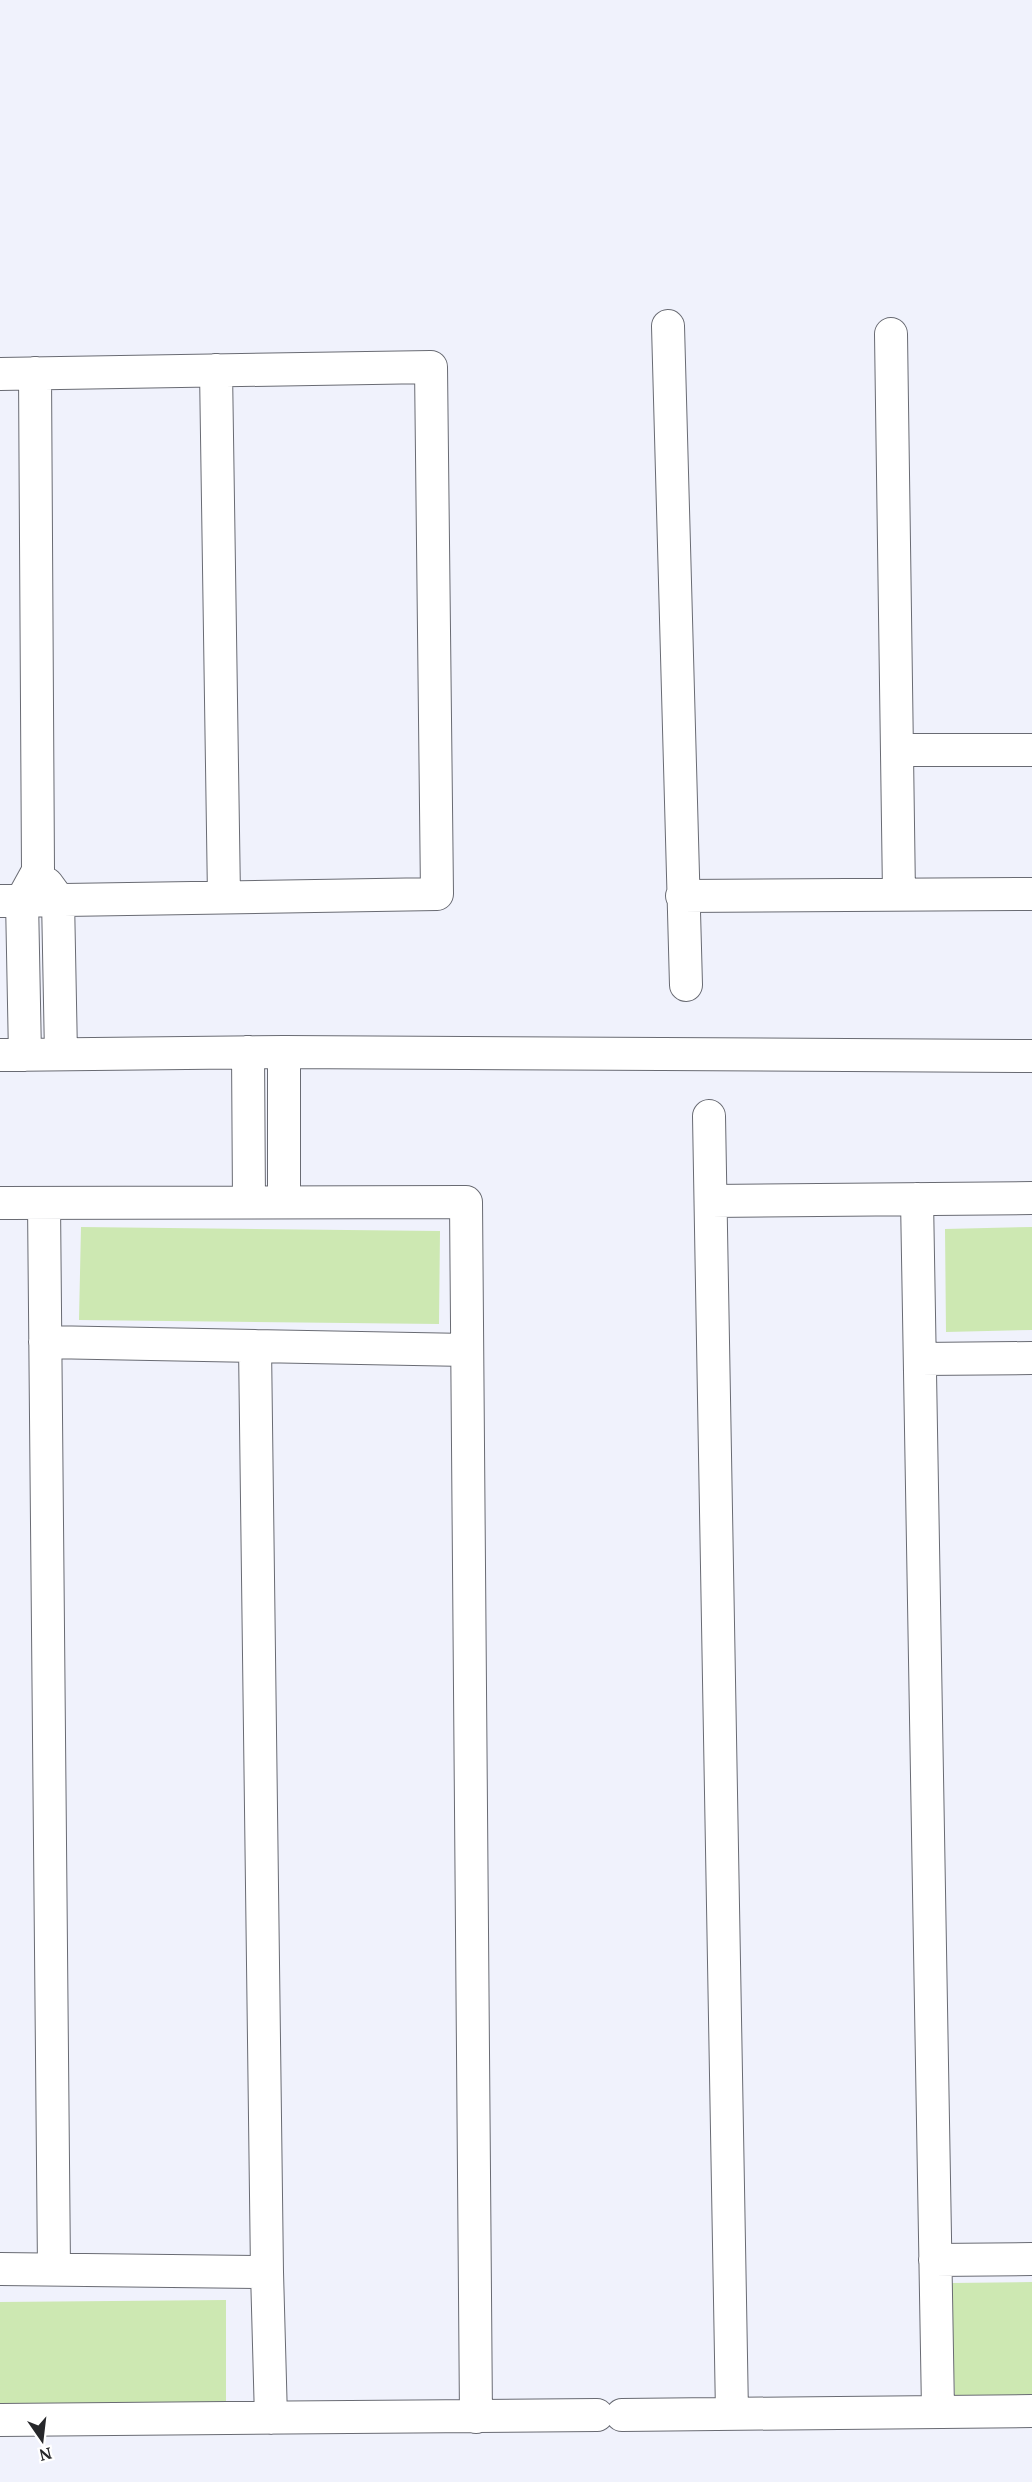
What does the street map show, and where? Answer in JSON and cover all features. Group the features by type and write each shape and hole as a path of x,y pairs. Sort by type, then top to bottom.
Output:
{"street":[{"path":"668,326 686,985"},
{"path":"891,334 899,894"},
{"path":"0,374 431,367 438,894 11,900"},
{"path":"216,370 224,897"},
{"path":"35,373 38,871 58,900 61,1054"},
{"path":"897,750 1032,750"},
{"path":"38,871 11,900 13,1055 284,1052 1032,1056"},
{"path":"682,896 1032,894"},
{"path":"248,1052 249,1202"},
{"path":"284,1052 284,1202"},
{"path":"709,1116 732,2414"},
{"path":"711,1201 1032,1198"},
{"path":"917,1199 938,2410"},
{"path":"0,1203 466,1202 476,2417"},
{"path":"44,1203 54,2269"},
{"path":"45,1342 467,1350"},
{"path":"255,1346 267,2272 271,2418"},
{"path":"920,1359 1032,1358"},
{"path":"935,2260 1032,2259"},
{"path":"0,2269 267,2272"},
{"path":"0,2420 476,2417 938,2410 1032,2411"}],"green space":[{"path":"81,1227 440,1231 439,1324 79,1320"},
{"path":"1032,1227 1032,1330 946,1332 945,1229"},
{"path":"1032,2282 1032,2402 955,2404 951,2283"},
{"path":"226,2300 226,2406 0,2408 0,2302"}]}
